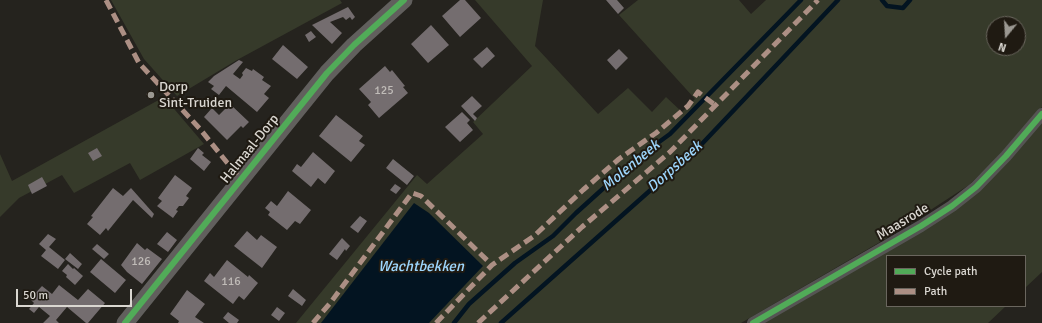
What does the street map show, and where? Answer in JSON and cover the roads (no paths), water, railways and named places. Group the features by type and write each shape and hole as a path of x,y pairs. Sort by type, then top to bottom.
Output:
{"street":[{"name":"Halmaal-Dorp","path":"125,323 327,73 354,45 404,0"},
{"name":"Maasrode","path":"753,323 921,226 952,206 976,187 1006,156 1042,114"}],"water":[{"name":"Wachtbekken","path":"414,203 429,213 483,266 429,323 321,323"}],"waterway":[{"name":"Molenbeek","path":"454,323 469,304 515,263 553,236 576,213 637,158 670,134 801,0"},
{"name":"Dorpsbeek","path":"501,323 699,147 838,0"},
{"name":"Dorpsbeek","path":"882,0 887,6 903,8 910,0"}],"place":[{"name":"Dorp Sint-Truiden","path":"151,95"}]}
